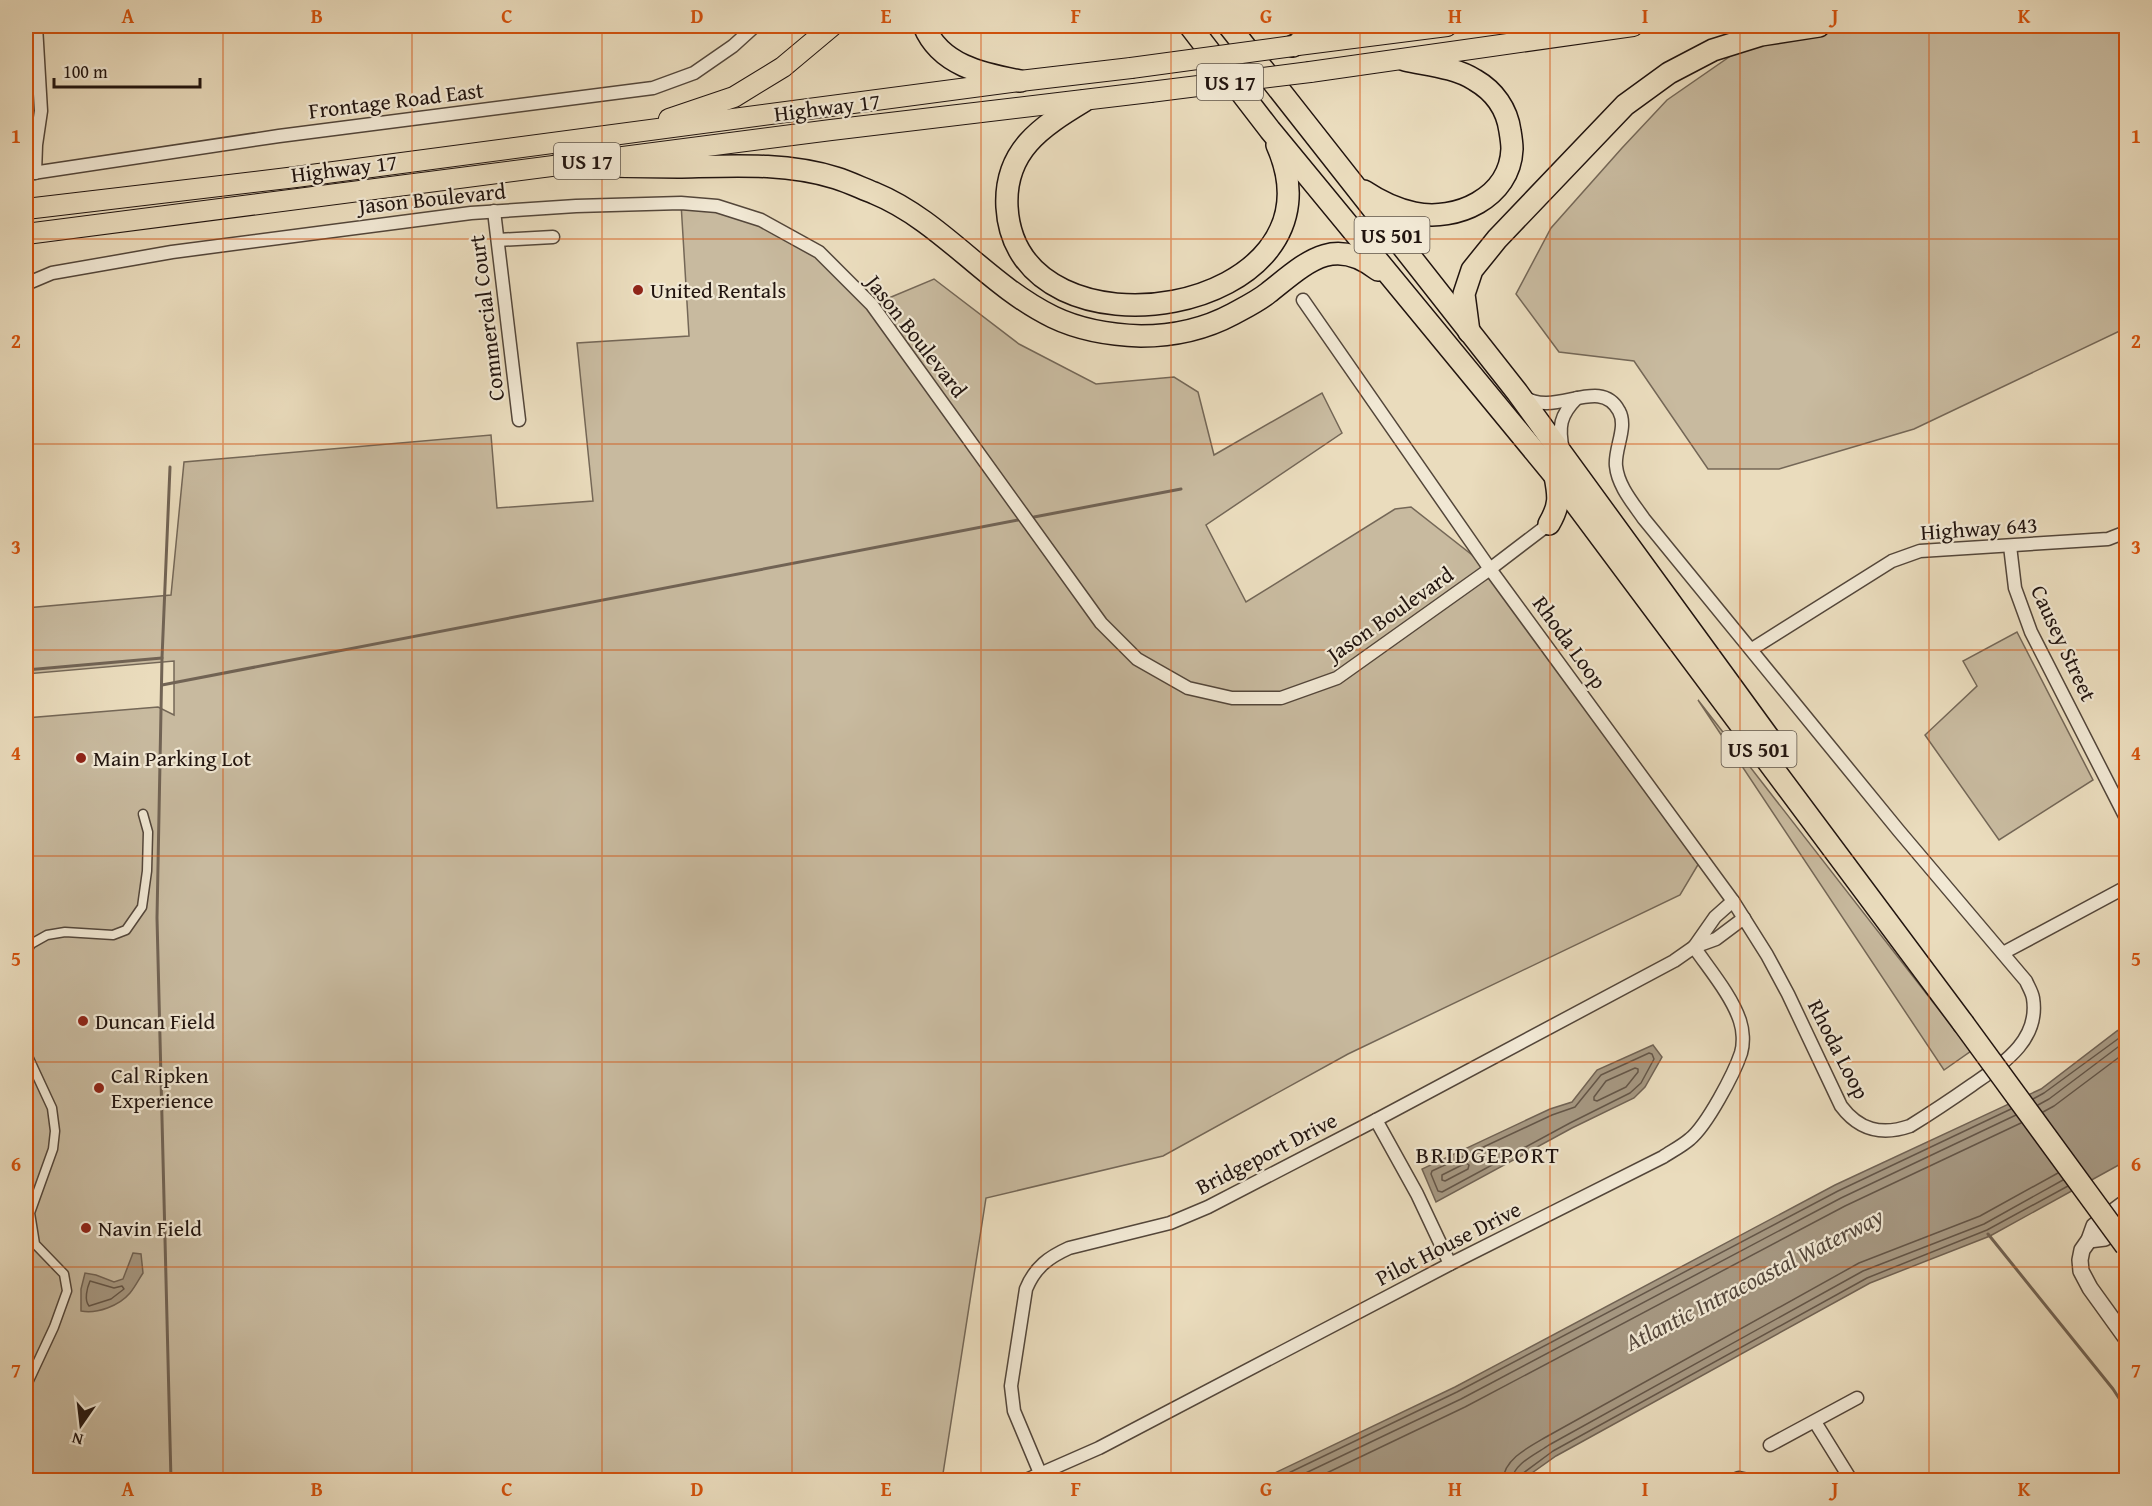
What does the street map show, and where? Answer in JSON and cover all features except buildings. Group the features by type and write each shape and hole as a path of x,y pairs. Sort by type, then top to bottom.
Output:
{"highway":[{"path":"624,134 734,97 783,68 832,26"},
{"path":"924,26 934,46 948,58 987,75 1020,81"},
{"name":"US 501","path":"1190,26 1270,130 1331,201 1396,285 1555,476 1968,1020 2127,1223"},
{"path":"1293,46 1331,26"},
{"name":"Highway 17","path":"26,209 284,178 1447,26"},
{"name":"Highway 17","path":"26,234 560,164 1405,60 1633,26"},
{"path":"1469,333 1464,294 1472,270 1497,239 1624,105 1669,73 1713,50 1761,35 1819,26"},
{"name":"US 501","path":"1230,27 1517,392 1565,457 2127,1246"},
{"path":"1351,182 1377,200 1395,208 1414,213 1437,215 1458,212 1478,203 1495,189 1507,171 1512,149 1509,125 1503,105 1475,80 1458,72 1405,60"},
{"path":"1084,101 1050,122 1021,149 1010,172 1007,198 1008,225 1024,259 1035,271 1054,285 1074,294 1116,304 1142,306 1191,298 1220,288 1244,274 1263,255 1277,234 1285,215 1289,184 1283,159 1270,130"},
{"path":"560,164 625,167 753,165 835,178 877,194 931,226 1027,302 1044,312 1081,328 1111,333 1141,336 1166,334 1210,324 1266,295 1285,278 1317,258 1342,252 1365,260 1396,285"},
{"path":"1549,524 1556,511 1559,496 1555,476"},
{"path":"1549,524 1575,523 1596,531"}],"street":[{"path":"30,173 41,111 36,26"},
{"name":"Frontage Road East","path":"30,173 279,136 653,88 694,73 733,46 755,26"},
{"name":"Jason Boulevard","path":"26,284 52,273 172,252 312,232 494,211 669,203 717,206 761,220 819,252 872,305 1101,623 1137,659 1188,688 1232,698 1281,698 1337,678 1549,524"},
{"name":"Commercial Court","path":"494,211 519,420"},
{"path":"498,240 553,237"},
{"name":"Rhoda Loop","path":"1303,300 1490,569 1733,901 1788,994 1841,1106 1851,1118 1873,1130 1897,1131 1910,1126 2002,1065 2019,1048 2028,1032 2032,1016 2033,998 2026,981 1899,831 1644,519 1618,480 1616,458 1622,423 1619,411 1611,402 1600,396 1578,397"},
{"path":"1517,392 1537,403 1557,404 1578,397"},
{"path":"1565,457 1561,439 1563,416 1567,408 1578,397"},
{"name":"Highway 643","path":"1752,649 1892,561 1920,551 2108,539 2127,532"},
{"name":"Causey Street","path":"2010,546 2014,588 2031,632 2127,818"},
{"path":"26,952 31,944 47,935 65,932 113,935 126,930 142,907 147,871 148,832 143,814"},
{"path":"2002,953 2127,887"},
{"name":"Bridgeport Drive","path":"1694,947 1715,918 1733,901"},
{"name":"Bridgeport Drive","path":"1040,1473 1014,1411 1011,1386 1026,1288 1031,1275 1041,1264 1069,1248 1170,1223 1208,1207 1674,961 1694,947 1716,939 1744,918"},
{"name":"Pilot House Drive","path":"1026,1480 1099,1448 1450,1264 1663,1157 1690,1139 1704,1123 1737,1061 1742,1051 1743,1037 1741,1022 1734,1007 1694,947"},
{"path":"26,1052 52,1108 55,1131 53,1149 30,1213 35,1244 64,1274 67,1291 54,1327 26,1387"},
{"path":"1376,1120 1417,1194 1450,1264"},
{"path":"2127,1204 2122,1205 2094,1226 2082,1250 2080,1260 2081,1271 2090,1288 2127,1338"},
{"path":"2089,1240 2105,1238 2127,1223"},
{"path":"1770,1445 1857,1398"},
{"path":"1815,1422 1851,1480"},
{"path":"1734,1480 1739,1478 1748,1480"}],"shaded area":[{"path":"1819,26 2126,26 2126,328 1914,429 1779,469 1708,469 1634,361 1559,352 1516,294 1551,228 1667,100 1761,35"},
{"path":"681,203 717,206 819,252 872,305 934,279 1019,344 1096,384 1174,377 1198,392 1214,455 1322,393 1342,433 1206,525 1246,602 1395,509 1411,507 1490,569 1702,858 1680,895 1348,1054 1163,1156 986,1198 942,1480 26,1480 26,718 158,707 174,715 174,661 26,674 26,608 171,595 184,462 491,435 497,508 593,501 577,343 689,336"},
{"path":"2017,632 2093,780 1999,840 1925,735 1977,686 1963,661"},
{"path":"1698,700 1971,1051 1944,1070"}],"water":[{"name":"Atlantic Intracoastal Waterway","path":"2126,1026 2126,1161 1990,1236 1870,1283 1556,1456 1522,1480 1260,1480 1455,1387 1835,1185 2041,1089"},
{"path":"1653,1045 1662,1057 1645,1087 1634,1098 1572,1128 1436,1202 1422,1169 1550,1109 1572,1102 1597,1070"},
{"path":"133,1253 141,1254 143,1273 130,1293 120,1302 107,1308 81,1311 81,1289 85,1273 114,1282 123,1279"}],"waterway":[{"path":"170,467 162,658 157,918 171,1480"},
{"path":"1034,517 1181,489"},
{"path":"162,685 1018,520"},
{"path":"26,670 162,658"},
{"path":"1988,1234 2113,1389 2126,1409"}],"place":[{"name":"United Rentals","path":"638,290"},
{"name":"Main Parking Lot","path":"81,758"},
{"name":"Duncan Field","path":"83,1021"},
{"name":"Cal Ripken Experience","path":"99,1088"},
{"name":"Navin Field","path":"86,1228"}],"district":[{"name":"BRIDGEPORT","path":"1488,1154"}]}
